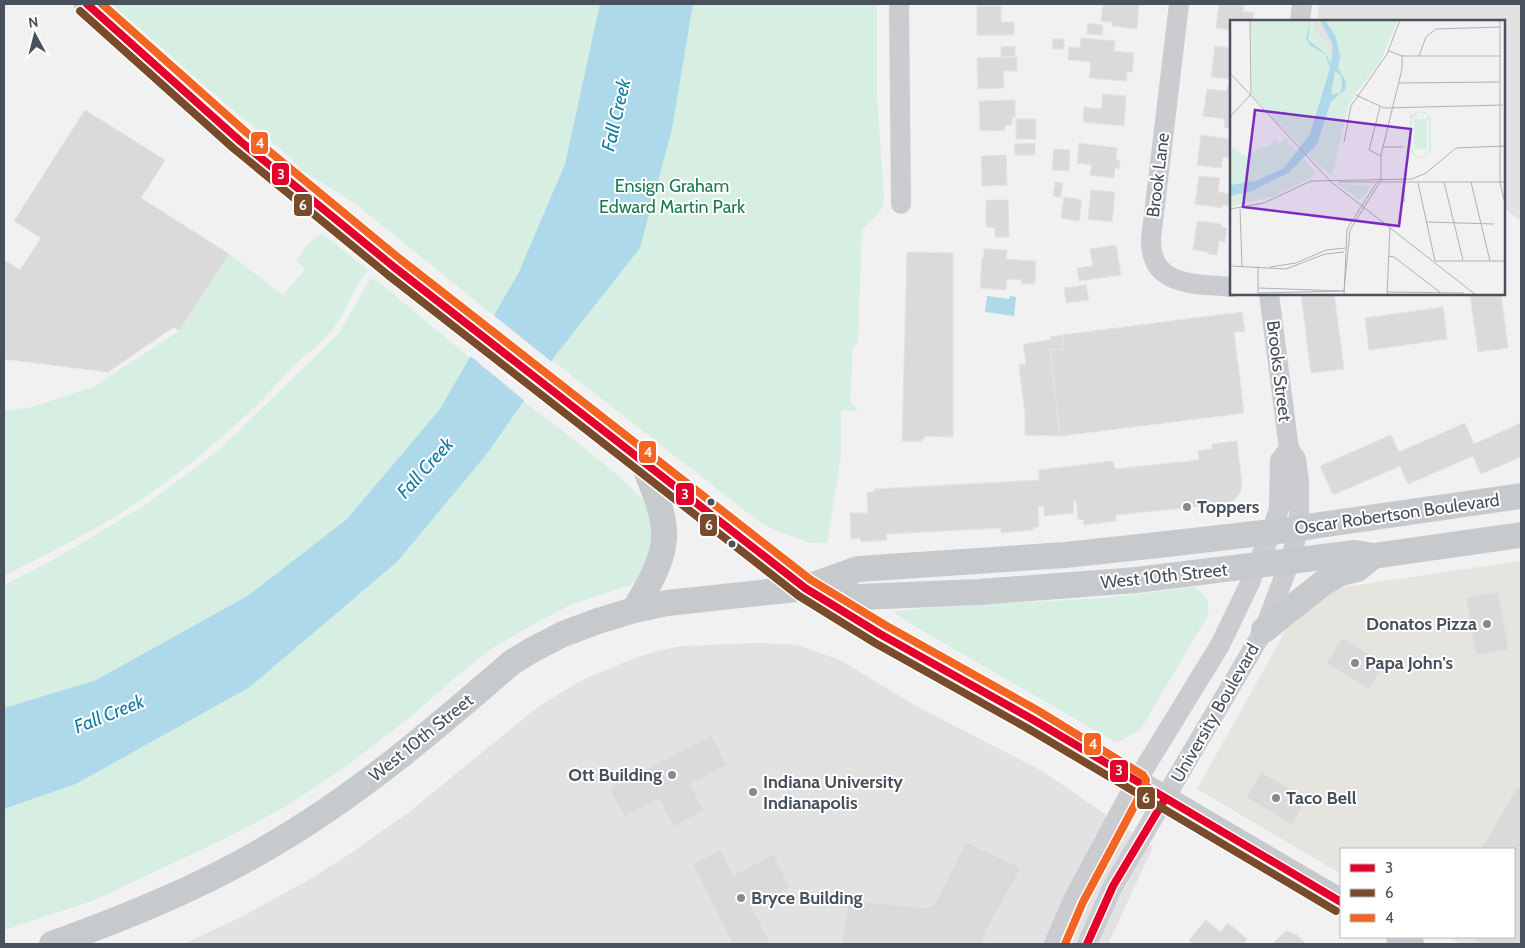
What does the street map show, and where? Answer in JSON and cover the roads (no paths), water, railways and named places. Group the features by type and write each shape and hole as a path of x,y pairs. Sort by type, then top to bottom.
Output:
{"main road":[{"path":"87,4 240,141 394,267 805,588 880,634 1032,719 1340,901"},
{"path":"634,610 656,572 662,557 665,539 664,520 643,462"},
{"name":"Oscar Robertson Boulevard","path":"1272,532 1521,496"},
{"name":"West 10th Street","path":"52,944 121,919 170,898 270,846 303,826 386,768 522,656 574,630 634,610 667,602 805,588 858,569 1065,555 1272,532"},
{"name":"West 10th Street","path":"805,588 860,597 978,592 1136,580 1354,553 1373,556 1521,535"},
{"path":"1264,630 1323,583 1338,574 1357,569 1373,556"}],"street":[{"path":"898,4 901,204"},
{"name":"Brook Lane","path":"1179,4 1151,251 1159,268 1173,280 1230,287"},
{"path":"1300,20 1302,4"},
{"name":"Brooks Street","path":"1269,295 1289,449 1296,459 1300,497 1299,527"},
{"path":"1272,532 1279,508 1280,460 1289,449"},
{"name":"University Boulevard","path":"1087,944 1113,886 1264,630 1290,561 1299,527"},
{"name":"University Boulevard","path":"1054,944 1074,898 1136,782 1220,644 1250,583 1272,532"}],"water":[{"name":"Fall Creek","path":"600,4 693,4 672,129 640,248 558,352 486,455 397,562 250,687 76,784 4,809 4,708 96,680 249,595 347,519 440,409 519,272 565,164"},
{"path":"987,296 1009,299 1010,296 1016,297 1014,316 985,312"}],"place":[{"name":"Toppers","path":"1187,507"},
{"name":"Donatos Pizza","path":"1487,624"},
{"name":"Papa John's","path":"1355,663"},
{"name":"Ott Building","path":"672,775"},
{"name":"Indiana University Indianapolis","path":"753,792"},
{"name":"Taco Bell","path":"1276,798"},
{"name":"Bryce Building","path":"741,898"}],"park label":[{"name":"Ensign Graham Edward Martin Park","path":"672,196"}]}
